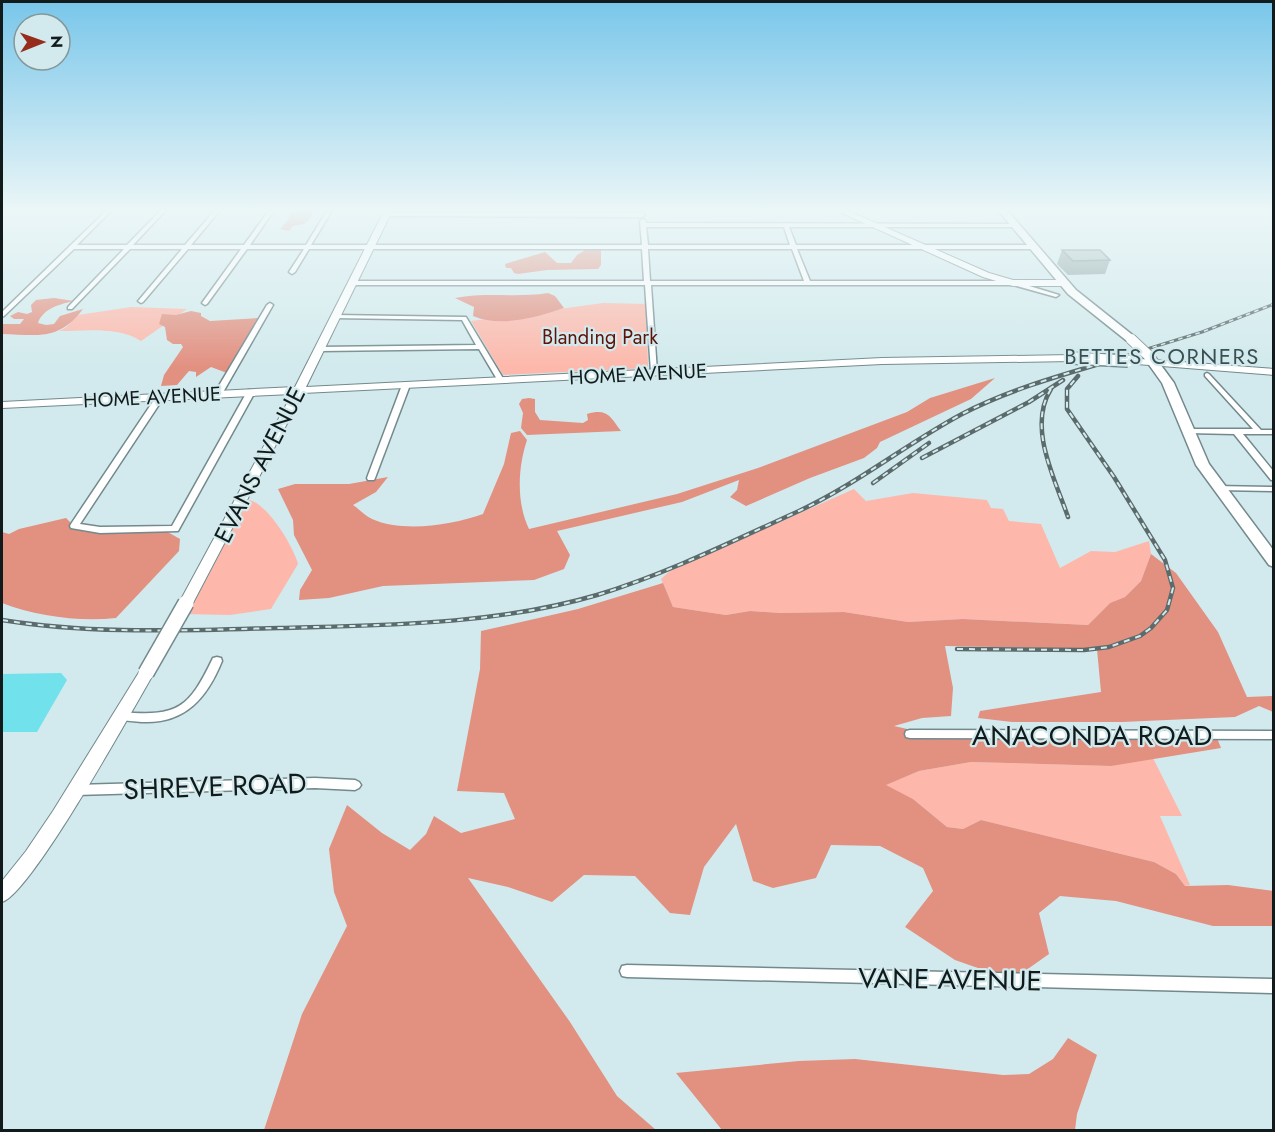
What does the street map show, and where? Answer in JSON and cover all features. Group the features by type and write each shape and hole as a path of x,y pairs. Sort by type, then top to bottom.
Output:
{"main road":[{"path":"1045,262 1085,304 1131,339 1151,359 1172,391 1198,457 1218,488 1274,562"}],"street":[{"path":"2,315 58,262"},
{"path":"70,308 115,262"},
{"path":"141,301 175,262"},
{"path":"205,303 234,262"},
{"path":"292,272 299,262"},
{"name":"EVANS AVENUE","path":"2,894 23,873 46,840 122,717 208,564 363,262"},
{"path":"646,262 654,372"},
{"path":"800,262 807,282"},
{"path":"954,262 972,270 1056,295"},
{"path":"353,283 1063,283"},
{"path":"218,394 270,305"},
{"path":"255,315 264,315"},
{"path":"335,317 460,317 466,321 500,380"},
{"path":"320,348 482,347"},
{"name":"HOME AVENUE","path":"2,405 878,361 1072,358 1128,361 1151,359 1274,372"},
{"path":"1207,375 1259,432"},
{"path":"371,478 406,385"},
{"path":"160,397 74,526 100,530 175,529 251,392"},
{"path":"1187,431 1274,432"},
{"path":"1236,432 1274,478"},
{"path":"1218,488 1274,489"},
{"path":"122,717 161,717 180,710 196,698 210,681 217,661"},
{"name":"ANACONDA ROAD","path":"910,734 1274,735"},
{"name":"SHREVE ROAD","path":"76,790 315,783 355,784"},
{"name":"VANE AVENUE","path":"627,971 1274,986"}],"green space":[{"name":"Blanding Park","path":"603,303 646,304 648,368 503,375 471,321"},
{"path":"131,307 187,309 141,341 112,331 59,331 78,315"},
{"path":"854,489 866,501 913,493 987,500 991,508 1003,509 1009,521 1041,524 1060,568 1091,551 1115,552 1149,541 1151,554 1141,581 1125,597 1110,603 1088,625 963,619 908,622 844,612 750,611 726,615 673,607 661,579 670,571"},
{"path":"249,500 272,517 291,547 298,564 271,609 230,615 184,614"},
{"path":"1148,748 1182,816 1160,816 1190,885 1185,886 1176,874 1154,862 981,820 963,829 947,827 913,799 885,785 919,771 971,762 1111,766"}],"shaded area":[{"path":"512,262 601,262 601,265 598,269 547,270 518,274 514,273 511,268 506,268 505,264"},
{"path":"548,293 555,296 564,308 531,318 507,321 473,316 474,307 455,298 478,295"},
{"path":"54,298 74,301 48,310 38,323 54,324 60,316 83,309 65,327 47,334 2,334 2,324 20,324 24,319 14,319 10,316 18,312 27,314 32,312 31,305 36,300"},
{"path":"191,311 201,313 201,316 210,321 258,318 227,373 211,367 196,377 196,372 189,371 177,385 161,386 164,375 183,347 181,344 173,344 167,340 165,327 159,324 162,314 176,315"},
{"path":"995,378 971,399 880,442 877,448 864,458 810,478 746,506 730,497 737,490 739,480 682,502 557,531 570,555 564,569 534,580 383,586 329,598 299,600 300,590 312,570 294,535 293,520 278,489 295,484 349,484 388,477 376,492 353,505 372,519 398,526 428,526 457,521 483,514 504,464 511,433 520,431 527,440 520,473 520,496 529,529 677,494 758,468 907,412 930,398"},
{"path":"522,399 535,399 535,412 540,420 583,423 588,420 587,414 600,412 608,415 621,431 527,435 521,428 523,413 519,404"},
{"path":"66,518 85,532 164,530 180,539 179,551 116,618 58,617 2,603 2,532 9,534 19,529"},
{"path":"1151,554 1176,573 1218,632 1247,697 1273,696 1273,712 1259,706 1235,717 1122,722 1012,722 978,718 980,711 1101,692 1097,649 945,646 953,688 951,716 922,718 894,726 947,738 1217,738 1221,748 1111,766 971,762 919,771 886,785 913,799 947,827 963,829 981,820 1154,862 1176,874 1185,886 1228,885 1273,891 1273,926 1213,926 1116,901 1060,896 1039,913 1049,954 1012,980 955,960 905,927 933,891 923,868 880,846 831,845 816,878 773,888 753,881 736,824 704,867 690,915 670,913 635,876 584,875 552,902 508,887 468,878 570,1022 617,1096 656,1130 264,1130 302,1014 347,926 334,892 329,849 347,805 382,833 410,850 426,834 434,816 461,833 515,819 504,793 457,791 480,669 481,631 578,609 663,583 673,607 726,615 750,611 844,612 908,622 963,619 1088,625 1110,603 1125,597 1141,581"},
{"path":"1068,1038 1097,1055 1077,1114 1075,1130 722,1130 676,1073 799,1061 855,1059 1003,1075 1029,1074 1053,1059"}],"water":[{"path":"61,673 67,680 37,732 2,732 2,674"}],"railway":[{"path":"1118,358 1202,332 1274,304"},
{"path":"2,620 106,630 320,627 440,622 558,605 623,587 799,511 841,489 962,414 1001,396 1123,357"},
{"path":"957,649 1084,650 1109,647 1140,636 1151,628 1167,610 1173,588 1165,560 1114,477 1067,409 1067,389 1078,376"},
{"path":"922,458 1029,402 1063,380"},
{"path":"1051,389 1044,404 1042,436 1051,470 1068,517"},
{"path":"873,483 929,443"}],"district":[{"name":"BETTES CORNERS","path":"1162,356"}]}
